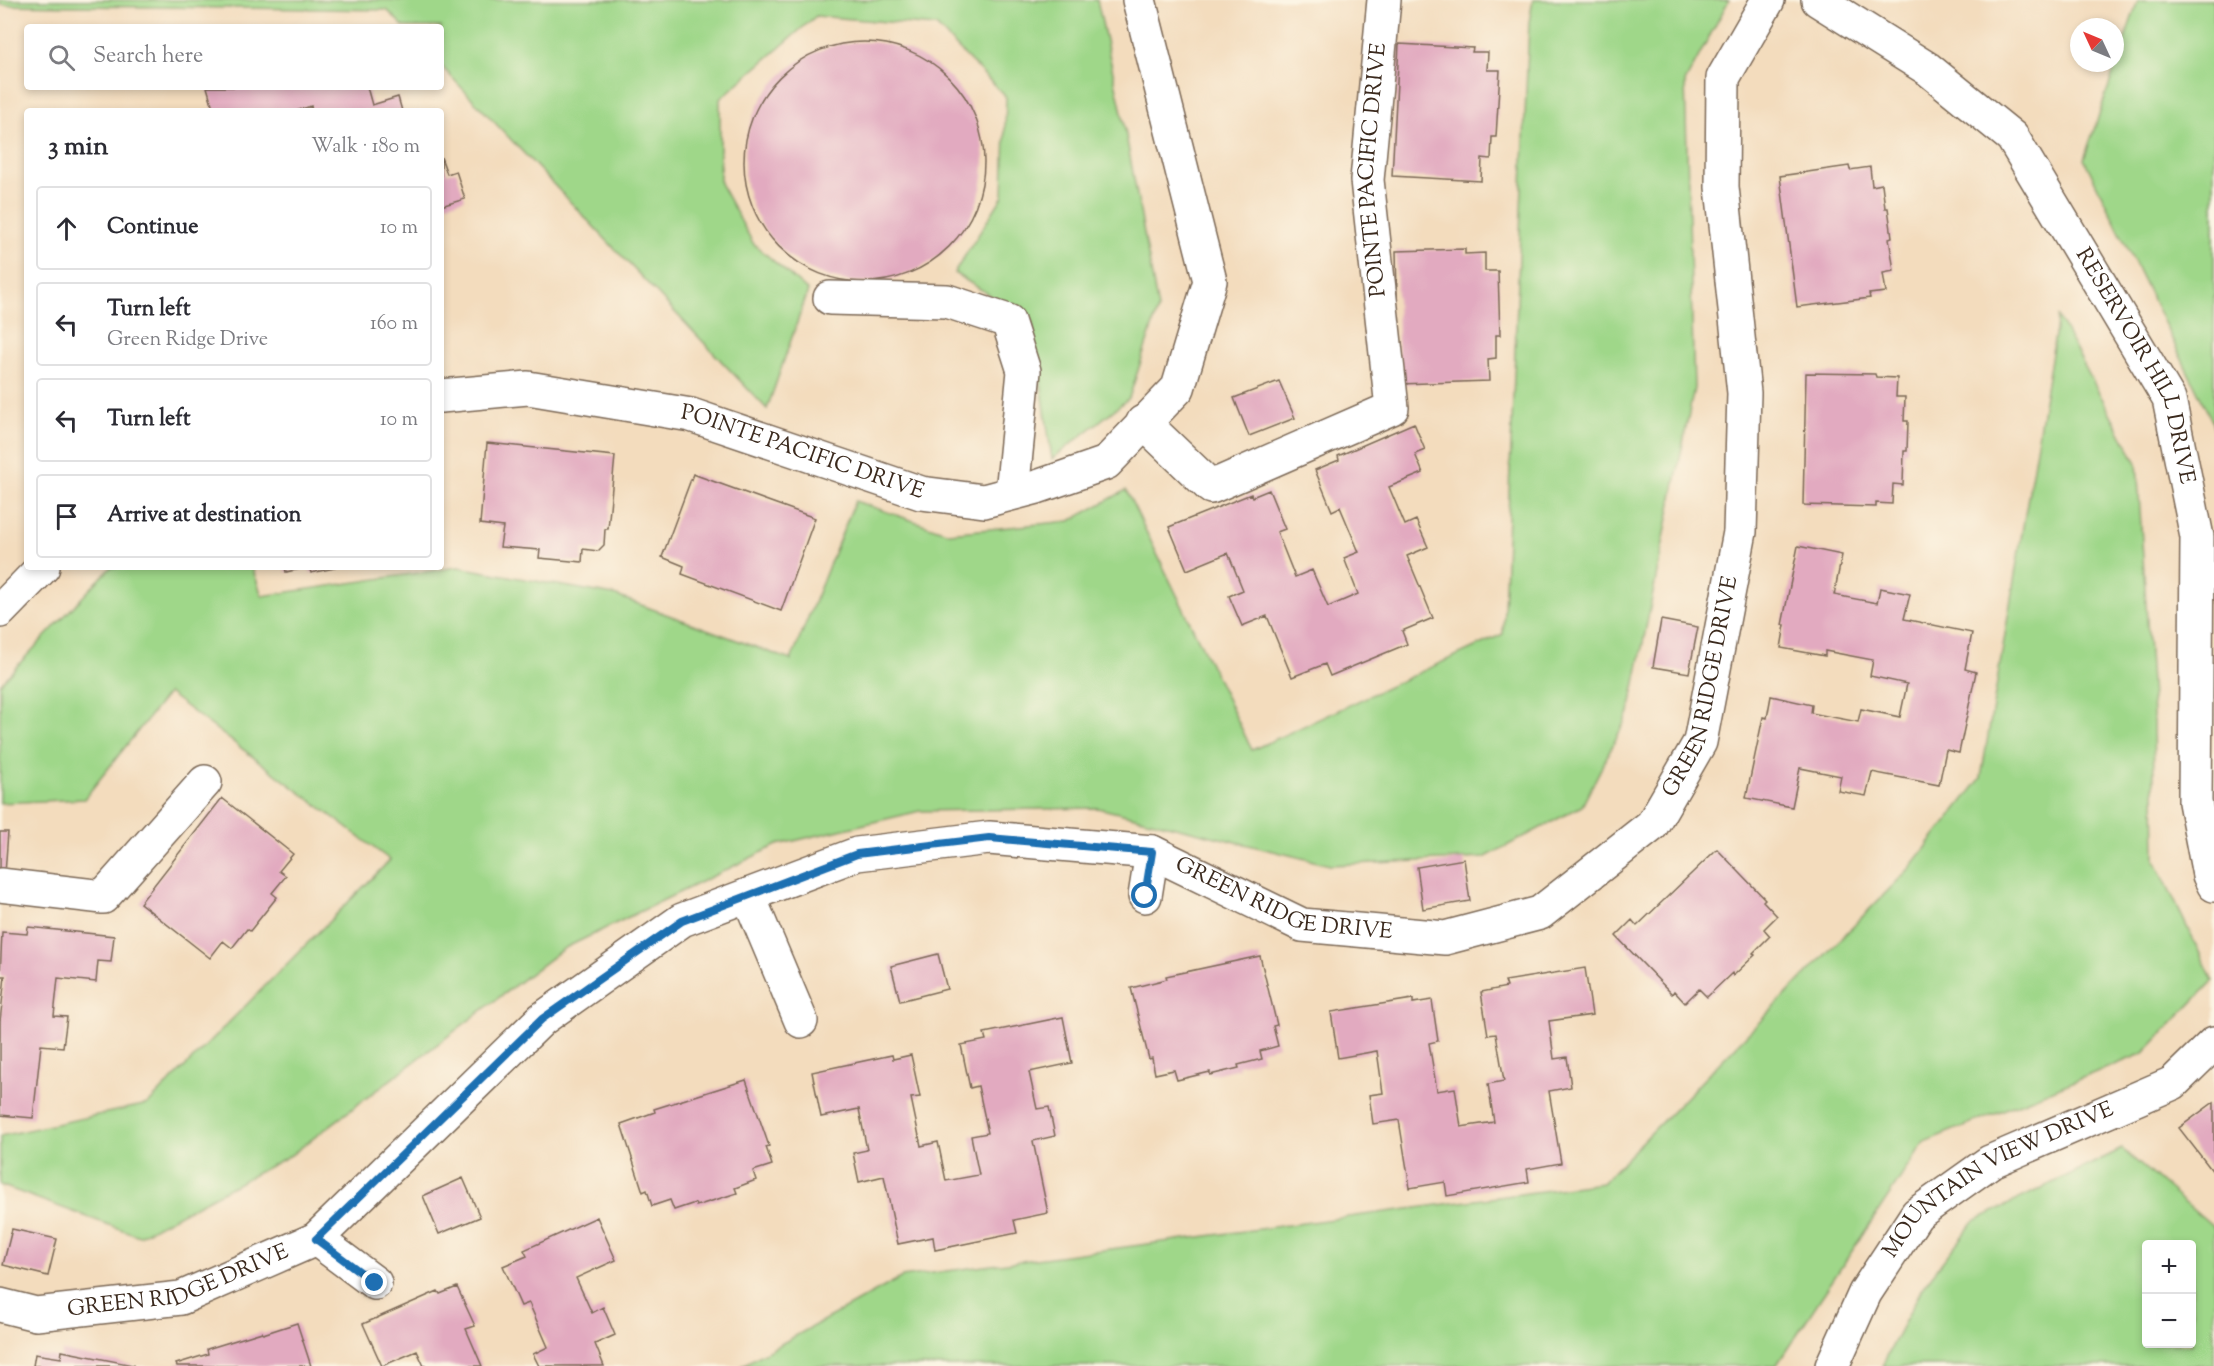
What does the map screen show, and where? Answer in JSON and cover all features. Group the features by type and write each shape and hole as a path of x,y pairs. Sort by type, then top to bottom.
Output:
{"street":[{"name":"POINTE PACIFIC DRIVE","path":"444,396 528,387 692,415 921,493 984,501 1106,463 1178,388 1209,281 1139,0"},
{"name":"POINTE PACIFIC DRIVE","path":"1143,422 1211,487 1392,408 1367,180 1384,0"},
{"name":"GREEN RIDGE DRIVE","path":"0,1305 36,1314 181,1298 316,1239 542,1019 682,921 857,854 989,838 1152,852 1302,925 1445,938 1540,913 1652,825 1700,742 1740,532 1744,393 1722,187 1723,78 1768,0"},
{"name":"RESERVOIR HILL DRIVE","path":"1818,0 1928,69 2012,137 2169,399 2197,537 2195,802 2209,875 2214,885"},
{"path":"830,298 947,301 1008,321 1024,371 1012,493"},
{"path":"0,611 40,570"},
{"path":"0,885 103,897 205,782"},
{"path":"1145,896 1152,852"},
{"path":"748,895 801,1021"},
{"name":"MOUNTAIN VIEW DRIVE","path":"1832,1366 1865,1293 1917,1214 1990,1162 2173,1083 2214,1043"},
{"path":"316,1239 375,1283"}],"green space":[{"path":"0,0 1097,0 1121,108 1158,309 1129,398 1052,459 1032,321 954,273 1003,196 1006,97 936,26 816,16 720,99 720,183 753,243 808,291 767,409 444,69 444,24 401,24 387,10 0,5"},
{"path":"1533,0 1729,0 1685,82 1694,388 1629,713 1582,806 1484,858 1330,865 1098,808 920,811 777,845 563,949 291,1155 139,1236 0,1185 0,1136 148,1104 390,860 168,693 84,799 0,803 0,684 108,570 253,570 262,596 458,567 614,595 791,660 855,501 949,533 1070,521 1126,490 1252,750 1503,634 1529,22"},
{"path":"2138,0 2214,0 2214,428 2084,159 2114,72 2124,72 2124,41"},
{"path":"2058,317 2137,463 2153,715 2155,860 2213,981 2144,1053 1924,1142 1776,1366 741,1366 902,1277 1602,1183 1910,868 1981,778"},
{"path":"2122,1149 2214,1228 2214,1366 1882,1366 1922,1288 1974,1221"}],"building":[{"path":"852,42 876,42 899,47 921,56 949,77 964,95 975,116 982,139 984,162 982,185 975,208 964,229 949,247 921,268 899,277 876,282 852,282 829,277 807,268 788,255 771,238 758,219 749,197 744,174 744,150 749,127 758,105 771,86 788,69 807,56 829,47"},
{"path":"1399,44 1473,48 1472,52 1488,52 1487,70 1500,70 1496,137 1492,137 1491,159 1482,158 1481,181 1392,176"},
{"path":"208,90 368,90 372,105 398,97 401,108 311,108 311,106 305,108 213,108"},
{"path":"444,166 447,174 456,171 465,199 444,205"},
{"path":"1849,166 1850,170 1870,167 1872,186 1882,184 1892,237 1889,238 1894,271 1883,273 1886,292 1869,294 1870,298 1797,307 1780,176"},
{"path":"1465,249 1465,254 1485,253 1485,271 1498,271 1500,335 1496,335 1496,358 1488,359 1489,381 1399,384 1396,251"},
{"path":"1806,373 1875,374 1876,377 1897,378 1896,397 1905,397 1904,421 1908,421 1907,451 1904,451 1903,485 1893,484 1892,504 1876,503 1876,507 1803,505"},
{"path":"1279,381 1295,418 1249,436 1234,398"},
{"path":"1414,423 1425,450 1415,454 1423,473 1389,487 1405,525 1416,520 1428,547 1407,556 1433,618 1402,631 1407,644 1330,676 1325,664 1292,677 1267,616 1242,626 1229,596 1243,590 1228,553 1187,570 1169,527 1251,494 1252,497 1269,490 1285,529 1277,532 1295,577 1312,570 1328,607 1358,594 1344,558 1359,552 1340,507 1332,511 1315,470 1339,460 1338,456"},
{"path":"487,443 615,456 608,529 605,529 604,545 598,551 583,549 582,562 539,558 540,550 500,547 503,527 480,524"},
{"path":"693,474 815,518 781,611 682,574 684,566 662,557"},
{"path":"1798,546 1842,555 1834,595 1877,603 1880,588 1910,594 1904,619 1972,633 1965,669 1976,672 1959,753 1946,750 1939,785 1872,772 1866,796 1838,791 1841,776 1800,768 1792,807 1746,798 1763,717 1767,718 1771,696 1812,705 1811,713 1858,722 1861,709 1900,717 1907,684 1870,676 1873,660 1825,651 1825,656 1781,648 1785,625 1782,625"},
{"path":"310,570 325,570 311,573"},
{"path":"1661,620 1698,627 1689,673 1653,667"},
{"path":"222,798 293,854 279,871 286,876 272,893 277,897 250,931 247,929 232,948 223,941 210,958 140,903"},
{"path":"0,832 8,832 5,874 0,873"},
{"path":"1717,849 1765,899 1763,901 1777,916 1764,929 1770,936 1753,953 1755,955 1733,976 1732,973 1707,997 1699,989 1685,1003 1674,991 1672,994 1616,936 1632,920 1637,926"},
{"path":"1464,859 1470,901 1423,909 1417,867"},
{"path":"28,927 114,936 111,962 98,961 96,982 58,978 54,1016 67,1017 63,1047 41,1045 33,1118 0,1115 0,1021 5,976 0,976 2,932 27,934"},
{"path":"938,954 947,989 900,1001 891,966"},
{"path":"1260,956 1277,1025 1273,1026 1278,1046 1260,1051 1262,1059 1238,1065 1239,1068 1210,1075 1210,1072 1177,1080 1174,1070 1155,1074 1131,988 1167,979 1166,976"},
{"path":"1585,968 1592,1015 1549,1021 1554,1059 1567,1057 1571,1087 1549,1091 1561,1163 1527,1169 1529,1182 1447,1196 1445,1182 1410,1188 1399,1120 1373,1124 1369,1095 1383,1093 1377,1051 1338,1058 1331,1012 1413,999 1413,1003 1432,1000 1438,1041 1429,1043 1437,1091 1455,1088 1461,1127 1494,1122 1488,1084 1504,1081 1496,1034 1488,1035 1481,992 1507,987 1505,981"},
{"path":"1063,1017 1072,1063 1029,1072 1037,1109 1049,1107 1055,1136 1033,1141 1048,1213 1014,1220 1017,1233 935,1250 933,1237 898,1244 884,1176 859,1182 853,1153 867,1150 859,1109 821,1117 812,1072 892,1055 893,1059 911,1055 920,1097 911,1098 921,1146 938,1142 946,1181 979,1175 971,1136 988,1133 978,1086 970,1088 961,1045 986,1040 984,1033"},
{"path":"746,1080 769,1146 766,1147 772,1165 753,1171 756,1180 735,1188 737,1193 696,1206 695,1203 674,1210 670,1200 652,1206 647,1190 643,1192 621,1124 655,1112 654,1109"},
{"path":"2214,1102 2214,1173 2179,1128"},
{"path":"463,1178 480,1217 439,1234 423,1196"},
{"path":"597,1217 616,1260 576,1278 592,1313 603,1307 615,1335 595,1344 604,1366 539,1366 533,1354 548,1347 529,1303 521,1306 503,1266 527,1256 524,1250"},
{"path":"12,1229 57,1239 48,1276 3,1265"},
{"path":"457,1287 475,1326 466,1329 482,1366 424,1366 417,1351 382,1366 363,1324 438,1291 440,1294"},
{"path":"297,1323 311,1366 177,1366 176,1364 208,1354 207,1349"},
{"path":"62,1351 133,1366 33,1366 35,1354 61,1358"}],"route":[{"path":"375,1283 316,1239 542,1019 682,921 857,854 989,838 1152,852 1145,896"}]}
